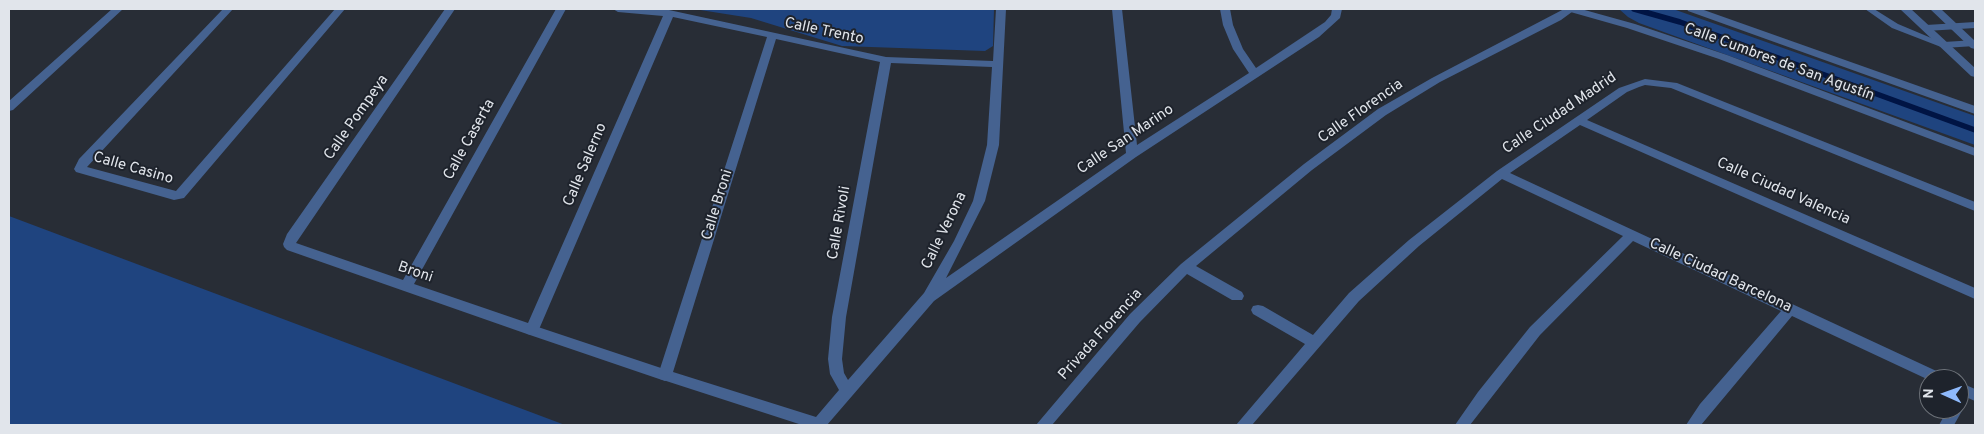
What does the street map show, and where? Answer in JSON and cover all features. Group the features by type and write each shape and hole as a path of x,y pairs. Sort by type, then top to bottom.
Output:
{"street":[{"path":"9,108 118,9"},
{"name":"Calle Casino","path":"228,9 83,162 80,168 174,196 180,195 340,9"},
{"name":"Calle Pompeya","path":"289,244 450,9"},
{"name":"Calle Caserta","path":"406,287 561,9"},
{"name":"Calle Trento","path":"618,9 669,13 702,19 886,60 997,64"},
{"name":"Calle Verona","path":"818,425 929,297 960,241 979,201 993,145 1001,9"},
{"path":"1118,9 1132,154"},
{"path":"1225,9 1228,25 1238,49 1254,73"},
{"name":"Calle San Marino","path":"929,297 1132,154 1329,24 1336,16 1337,9"},
{"name":"Calle Cumbres de San Agustín","path":"1571,9 1631,26 1723,57 1975,152"},
{"name":"Calle Florencia","path":"1186,267 1308,167 1382,112 1436,80 1571,9"},
{"name":"Calle Cumbres de San Agustín","path":"1692,9 1975,110"},
{"path":"1905,9 1975,74"},
{"path":"1935,9 1975,44"},
{"name":"Calle Salerno","path":"532,330 669,13"},
{"path":"1926,28 1975,25"},
{"name":"Calle Broni","path":"665,375 772,36"},
{"path":"1944,45 1975,44"},
{"name":"Calle Rivoli","path":"847,391 837,374 835,359 839,316 886,60"},
{"name":"Calle Ciudad Madrid","path":"1243,425 1354,297 1414,243 1501,174 1623,90 1636,84 1645,82 1673,85 1975,207"},
{"name":"Calle Ciudad Valencia","path":"1578,120 1975,294"},
{"name":"Calle Ciudad Barcelona","path":"1501,174 1919,369"},
{"path":"1462,425 1535,331 1632,235"},
{"name":"Broni","path":"289,244 292,247 532,330"},
{"path":"1186,267 1237,296"},
{"name":"Privada Florencia","path":"1042,425 1135,318 1186,267"},
{"path":"1693,425 1705,408 1790,309"},
{"path":"1258,310 1313,342"},
{"path":"532,330 818,425"}],"lane":[{"path":"1869,9 1895,26 1944,45"}],"shaded area":[{"path":"694,9 994,9 993,46 985,51 842,46 751,18"},
{"path":"1619,9 1673,9 1975,116 1975,145 1639,23"},
{"path":"9,216 565,425 9,425"}],"waterway":[{"path":"1634,9 1680,22 1975,130"}]}
